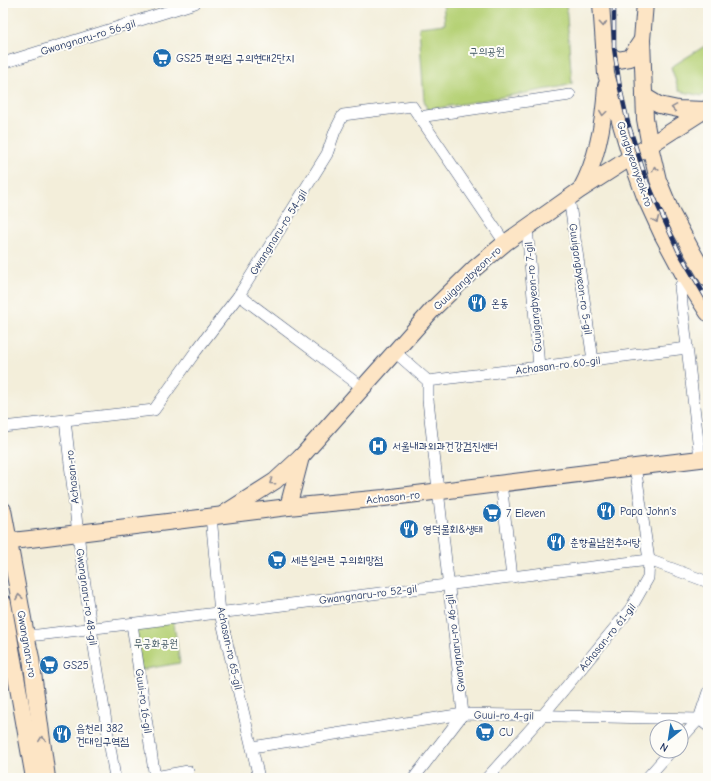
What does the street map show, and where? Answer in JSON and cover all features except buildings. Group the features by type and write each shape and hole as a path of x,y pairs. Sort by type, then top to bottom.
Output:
{"main road":[{"name":"Gangbyeonyeok-ro","path":"601,3 606,74 630,158 645,197 662,234 708,313"},
{"name":"Gangbyeonyeok-ro","path":"645,3 642,40 645,119 650,146 658,180 672,214 708,279"},
{"path":"604,45 610,56 618,60 630,58 642,40"},
{"path":"574,194 587,178 599,140 605,98 606,74"},
{"path":"616,108 624,117 638,116 645,101 659,106 678,109 707,109"},
{"name":"Guuigangbyeon-ro","path":"288,507 301,457 433,309 475,268 505,243 574,194 707,109"},
{"path":"217,516 275,481 301,457"},
{"name":"Achasan-ro","path":"6,542 288,507 384,498 704,458"},
{"name":"Gwangnaru-ro","path":"3,510 6,542 31,658 47,778"},
{"name":"Gwangnaru-ro","path":"3,603 34,778"},
{"path":"3,665 18,688"}],"street":[{"name":"Gwangnaru-ro 56-gil","path":"3,63 195,3"},
{"path":"419,117 570,95"},
{"name":"Gwangnaru-ro 54-gil","path":"3,427 154,410 196,351 239,296 327,154 335,131 343,115 412,106 505,243"},
{"name":"Guuigangbyeon-ro 5-gil","path":"574,194 593,360"},
{"name":"Guuigangbyeon-ro 7-gil","path":"527,227 539,367"},
{"path":"686,277 680,287 687,348 704,458"},
{"path":"239,296 363,388"},
{"name":"Achasan-ro 60-gil","path":"428,381 687,348"},
{"path":"395,352 428,381"},
{"name":"Gwangnaru-ro 46-gil","path":"428,381 428,400 463,714"},
{"name":"Achasan-ro","path":"65,420 78,534"},
{"name":"Achasan-ro 61-gil","path":"487,778 543,715 632,608 648,578 649,560 635,466"},
{"path":"501,483 512,577"},
{"name":"Achasan-ro 65-gil","path":"217,516 220,613 259,778"},
{"name":"Gwangnaru-ro 48-gil","path":"78,534 91,628 115,778"},
{"name":"Gwangnaru-ro 52-gil","path":"26,635 38,635 132,624 649,560 708,582"},
{"name":"Guui-ro 16-gil","path":"132,624 155,778"},
{"path":"689,733 704,722 708,692"},
{"path":"414,778 463,714"},
{"name":"Guui-ro 4-gil","path":"252,747 463,714 543,715 704,722"},
{"path":"647,778 664,759"},
{"path":"155,778 188,771"}],"green space":[{"name":"구의공원","path":"443,3 566,3 572,84 427,110 424,100 419,27 445,24"},
{"path":"708,44 708,92 702,96 679,91 671,67"},
{"name":"무궁화공원","path":"173,618 180,663 140,670 132,624"}],"railway":[{"path":"614,3 614,48 620,88 628,123 647,182 678,250 708,301"}],"place":[{"name":"GS25 편의점 구의현대2단지","path":"162,58"},
{"name":"온동","path":"477,303"},
{"name":"서울내과외과건강검진센터","path":"378,446"},
{"name":"Papa John's","path":"606,511"},
{"name":"7 Eleven","path":"492,513"},
{"name":"영덕물회&생태","path":"409,529"},
{"name":"춘향골남원추어탕","path":"556,542"},
{"name":"세븐일레븐 구의희망점","path":"277,560"},
{"name":"GS25","path":"49,665"},
{"name":"CU","path":"485,732"},
{"name":"읍천리 382 건대입구역점","path":"62,734"}]}
